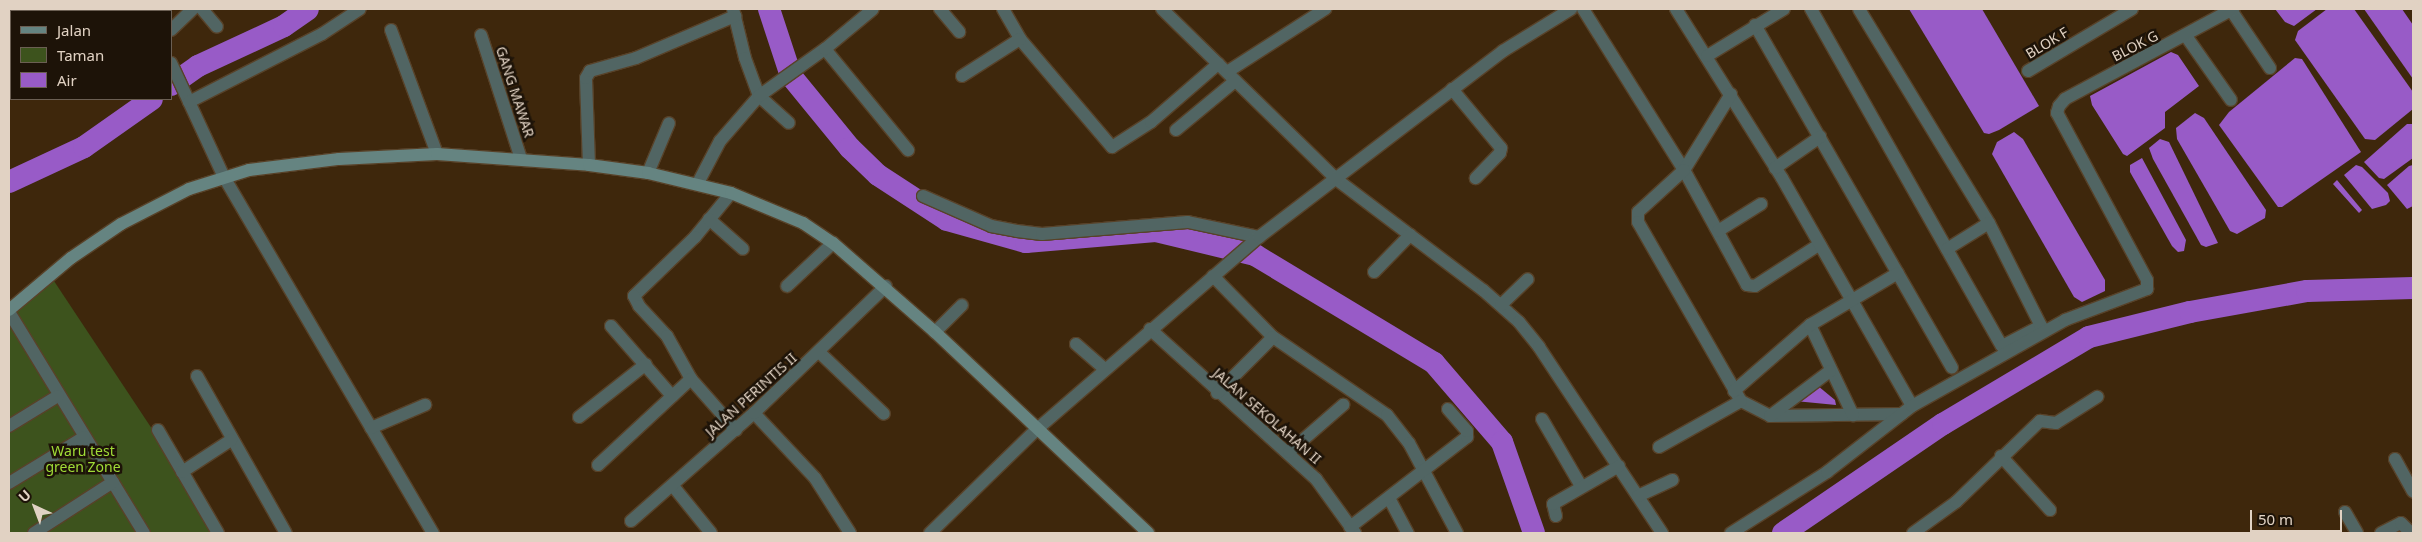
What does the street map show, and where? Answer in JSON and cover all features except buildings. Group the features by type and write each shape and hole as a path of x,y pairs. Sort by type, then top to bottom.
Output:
{"street":[{"path":"172,29 193,9"},
{"path":"202,9 217,28"},
{"path":"187,98 322,34 360,9"},
{"path":"698,183 720,141 763,93 825,49 873,9"},
{"path":"940,9 960,32"},
{"path":"1003,9 1020,39 1112,147 1325,9"},
{"path":"1162,9 1336,179 1501,305 1539,347 1662,533"},
{"path":"930,533 1036,430 1150,329 1255,241 1452,88 1503,51 1571,9"},
{"path":"1584,9 1684,170 1750,286 1820,244"},
{"path":"1676,9 1731,94 1820,244 1907,410"},
{"path":"1707,56 1784,9"},
{"path":"1811,9 2002,346 2041,326 1989,223 1859,9"},
{"name":"BLOK F","path":"2028,71 2132,9"},
{"path":"2232,10 2270,68"},
{"name":"BLOK G","path":"1907,410 2065,320 2148,287 2057,113 2065,99 2232,10"},
{"path":"589,165 586,78 590,71 636,58 734,13 745,58 763,93 789,123"},
{"path":"1755,25 1952,367"},
{"path":"391,30 437,154"},
{"name":"GANG MAWAR","path":"481,35 521,159"},
{"path":"2186,36 2231,100"},
{"path":"962,76 1020,39"},
{"path":"825,49 908,150"},
{"path":"172,65 224,177 433,533"},
{"path":"1176,130 1227,72"},
{"path":"1452,88 1501,148 1500,153 1476,178"},
{"path":"1731,94 1684,170 1636,216 1738,396 1770,416 1853,415 1907,410"},
{"path":"648,173 669,123"},
{"path":"1775,168 1820,137"},
{"path":"144,533 58,396 9,311 72,258 121,224 189,190 224,177 249,170 339,159 437,154 589,165 648,173 731,192 803,224 833,243 886,286 1036,430 1148,533"},
{"path":"731,192 708,220 634,296 639,306 667,336 690,378 736,430"},
{"path":"923,196 991,226 1017,231 1042,234 1188,222 1255,241"},
{"path":"1718,231 1761,204"},
{"path":"708,220 743,249"},
{"path":"1947,249 1989,223"},
{"path":"1374,272 1410,235"},
{"path":"787,286 833,243"},
{"path":"1659,447 1738,396 1810,325 1898,273"},
{"path":"1214,275 1272,337 1387,415 1424,468 1457,533"},
{"path":"1501,305 1528,279"},
{"name":"JALAN PERINTIS II","path":"631,521 754,414 886,286"},
{"path":"935,332 962,305"},
{"path":"1810,325 1830,372 1853,415"},
{"path":"611,326 672,396"},
{"name":"JALAN SEKOLAHAN II","path":"1150,329 1217,393 1289,452 1316,479 1353,530"},
{"path":"1217,393 1272,337"},
{"path":"1076,344 1105,369"},
{"path":"820,352 884,414"},
{"path":"579,417 646,364"},
{"path":"1770,416 1830,372"},
{"path":"196,376 286,533"},
{"path":"598,465 690,378"},
{"path":"9,426 58,396"},
{"path":"1913,533 1950,507 2040,421 2056,423 2097,397"},
{"path":"371,428 425,405"},
{"path":"1289,452 1343,405"},
{"path":"1353,530 1424,468 1468,434 1448,409"},
{"path":"1731,533 1827,472 1907,410"},
{"path":"754,414 815,478 850,533"},
{"path":"1542,419 1581,486"},
{"path":"158,430 218,533"},
{"path":"9,483 84,437"},
{"path":"182,472 231,440"},
{"path":"2002,456 2050,510"},
{"path":"2395,459 2413,491"},
{"path":"1556,516 1553,504 1581,486 1619,466"},
{"path":"1638,496 1672,480"},
{"path":"34,533 113,482"},
{"path":"673,486 710,533"},
{"path":"1389,498 1408,533"},
{"path":"2345,512 2357,533"},
{"path":"2381,533 2401,523 2411,533"}],"green space":[{"name":"Waru test green Zone","path":"50,275 221,533 9,533 9,310"}],"water":[{"path":"1909,9 1982,9 2039,106 1999,130 1989,134 1984,133"},
{"path":"2275,9 2317,9 2294,26 2285,22"},
{"path":"2327,9 2354,9 2413,92 2413,109 2375,140 2365,139 2295,40 2298,31"},
{"path":"2364,9 2402,9 2413,25 2413,79"},
{"path":"2171,52 2178,55 2199,86 2165,112 2165,128 2127,156 2123,154 2092,105 2090,96"},
{"path":"2295,58 2302,59 2361,152 2282,207 2278,207 2219,125 2229,112"},
{"path":"2195,113 2204,118 2266,210 2265,218 2237,234 2230,231 2177,139 2176,128"},
{"path":"2407,124 2413,124 2413,158 2384,179 2379,178 2364,162"},
{"path":"2014,132 2023,139 2105,280 2105,291 2082,302 2074,297 1992,154 1997,142"},
{"path":"2160,139 2169,142 2218,243 2206,247 2201,245 2153,159 2149,148"},
{"path":"2142,158 2186,240 2184,251 2178,252 2172,246 2130,172 2130,165"},
{"path":"2356,165 2362,167 2388,193 2390,201 2386,205 2372,209 2344,175"},
{"path":"2413,165 2413,206 2407,209 2387,185 2409,166"},
{"path":"2337,180 2362,210 2359,213 2333,184"},
{"path":"1818,386 1835,400 1836,405 1795,401"}],"waterway":[{"path":"172,84 198,66 284,26 308,9"},
{"path":"769,9 791,76 850,148 878,175 947,220 1026,242 1156,231 1255,255 1434,363 1502,442 1534,533"},
{"path":"9,182 84,147 151,100"},
{"path":"1783,533 1943,424 2089,337 2190,312 2307,291 2413,288"}]}
